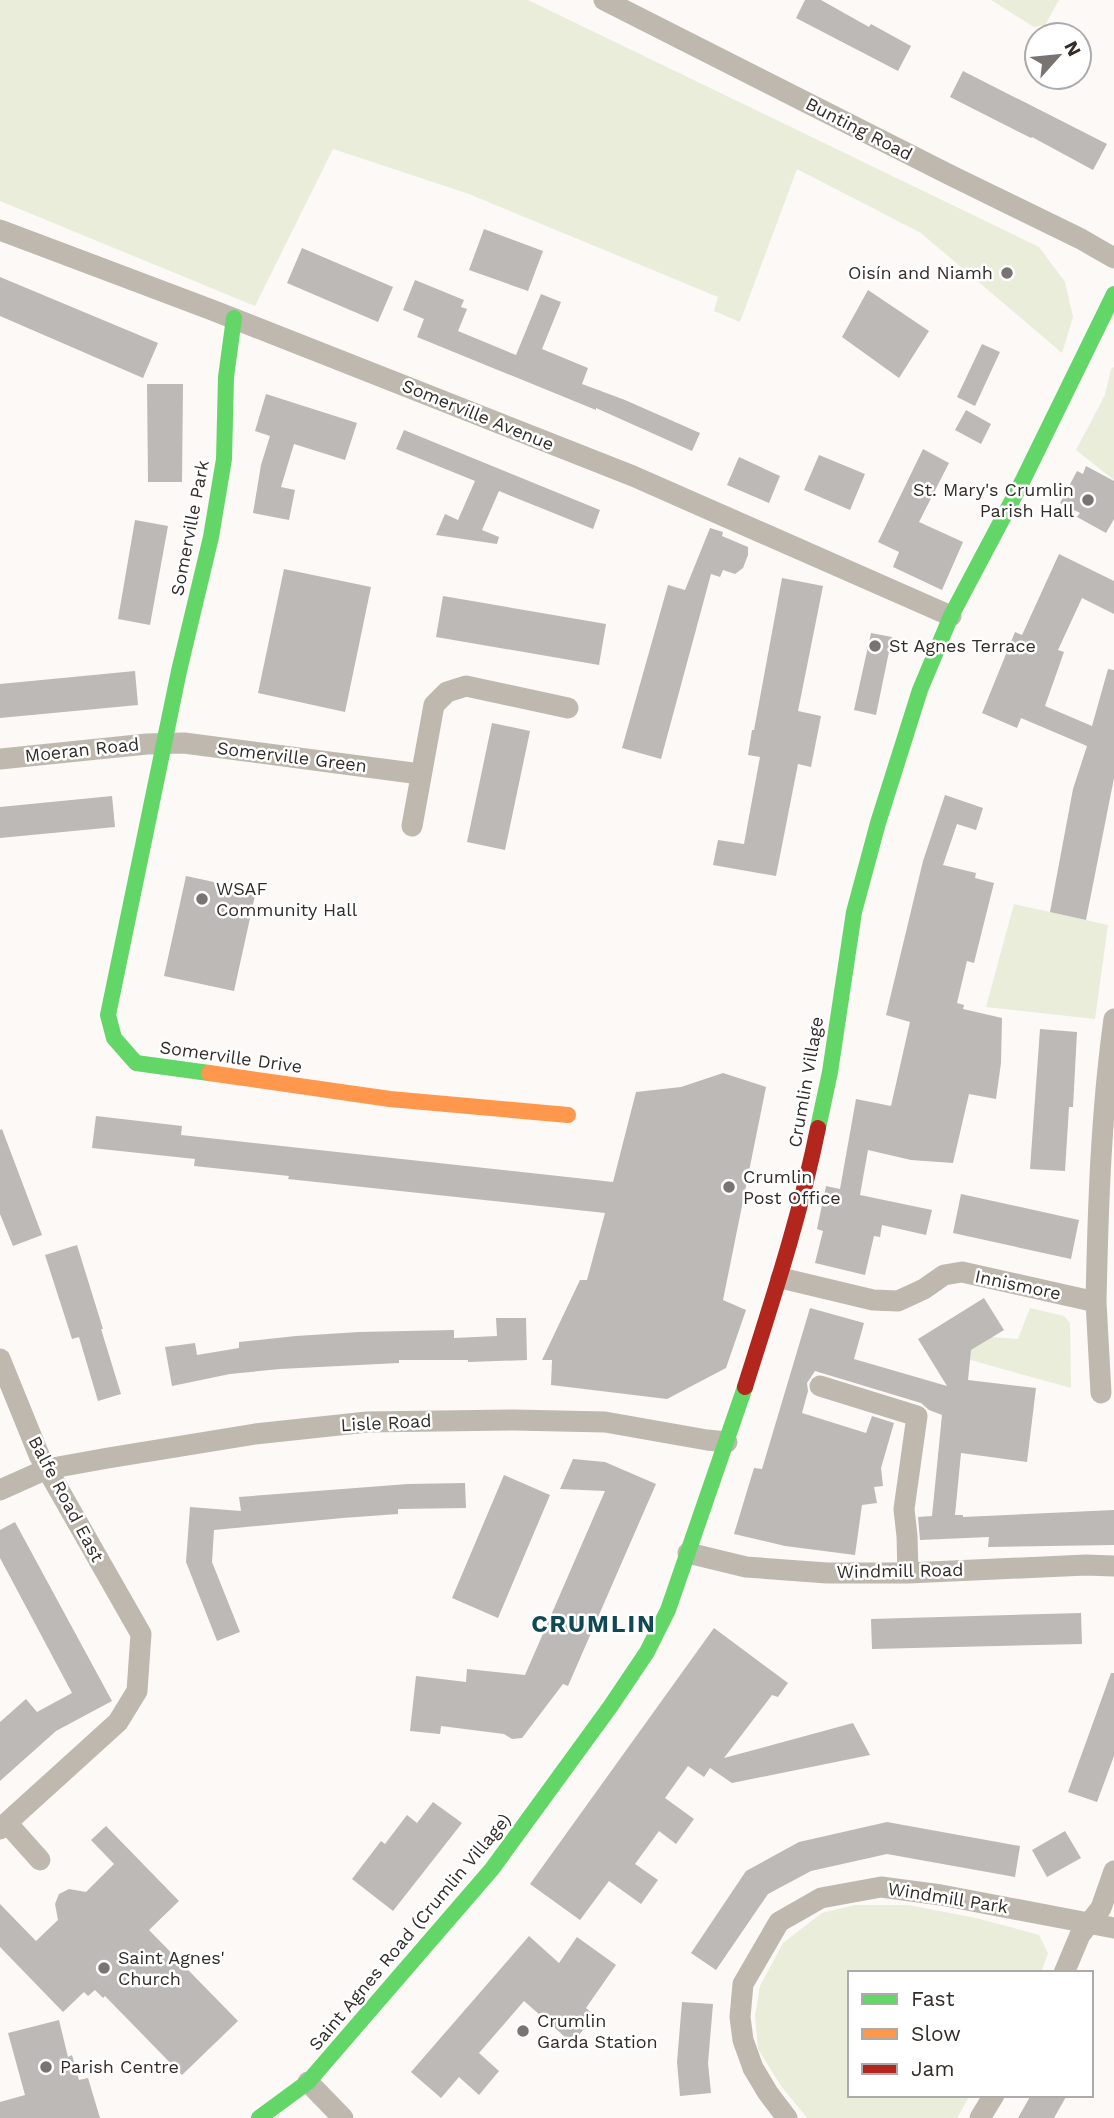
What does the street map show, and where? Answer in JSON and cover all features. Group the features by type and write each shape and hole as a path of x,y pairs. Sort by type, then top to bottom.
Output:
{"street":[{"name":"Bunting Road","path":"604,0 1114,258"},
{"name":"Somerville Avenue","path":"0,230 234,318 633,476 951,616"},
{"name":"Crumlin Village","path":"688,1553 781,1278 807,1184 827,1085 854,912 920,690 951,616 1023,480 1114,294"},
{"name":"Somerville Park","path":"164,743 214,525 224,459 226,377 234,318"},
{"path":"412,826 434,705 447,692 467,686 568,708"},
{"name":"Moeran Road","path":"0,759 164,743"},
{"name":"Somerville Green","path":"164,743 420,774"},
{"name":"Somerville Drive","path":"164,743 108,1015 114,1038 136,1063 390,1099 569,1115"},
{"path":"1101,1393 1096,1302 1100,1167 1114,1019"},
{"name":"Innismore","path":"781,1278 873,1300 898,1301 924,1289 944,1275 962,1272 1096,1302"},
{"name":"Balfe Road East","path":"0,1359 39,1455 141,1634 137,1691 118,1722 4,1826"},
{"path":"820,1386 918,1416 904,1510 908,1573"},
{"name":"Lisle Road","path":"0,1490 47,1469 256,1434 366,1422 605,1422 727,1442"},
{"name":"Windmill Road","path":"688,1553 746,1567 827,1573 1114,1566"},
{"name":"Saint Agnes Road (Crumlin Village)","path":"259,2118 308,2082 344,2044 492,1869 647,1652 668,1610 688,1553"},
{"path":"4,1826 40,1860"},
{"path":"1064,1971 1080,1936 1101,1908 1114,1871"},
{"name":"Windmill Park","path":"788,2118 753,2068 743,2040 740,2017 743,1984 779,1922 821,1898 881,1887 953,1897 1114,1928"},
{"path":"308,2082 343,2118"},
{"path":"980,2118 993,2097"}],"green space":[{"path":"0,0 528,0 1039,247 1065,282 1073,317 1062,353 921,233 797,169 740,322 714,311 718,297 469,194 333,149 255,306 0,201"},
{"path":"991,0 1059,0 1047,21 1024,21"},
{"path":"1114,367 1114,480 1076,450 1105,395 1111,369"},
{"path":"1014,904 1108,925 1095,1019 986,1007"},
{"path":"1030,1308 1064,1316 1070,1323 1071,1388 960,1357 992,1337 1018,1339"},
{"path":"855,1905 908,1905 976,1918 1039,1935 1048,1953 1042,1971 848,1971 848,2097 969,2097 957,2118 807,2118 781,2086 758,2049 755,2016 760,1986 783,1943 822,1913"}],"building":[{"path":"805,0 821,0 869,27 871,24 911,46 898,71 796,18"},
{"path":"963,71 1107,144 1093,170 950,97"},
{"path":"484,229 543,251 528,291 469,270"},
{"path":"302,248 393,287 378,322 287,283"},
{"path":"0,277 158,343 143,378 0,316"},
{"path":"415,280 464,300 461,307 467,309 458,331 516,355 541,294 561,302 542,349 588,368 582,384 700,433 692,451 596,408 417,337 424,319 403,310"},
{"path":"868,290 929,331 899,378 842,337"},
{"path":"982,344 1000,352 975,406 957,397"},
{"path":"147,384 183,384 182,482 148,482"},
{"path":"266,394 357,423 345,460 294,444 281,487 295,490 289,520 253,513 261,465 270,436 255,431"},
{"path":"966,410 991,424 981,444 955,430"},
{"path":"404,430 600,510 593,529 499,491 482,530 499,537 497,544 436,535 445,514 458,520 475,481 396,449"},
{"path":"923,449 949,463 919,522 963,542 942,590 893,567 899,552 878,542"},
{"path":"819,455 865,474 850,510 804,490"},
{"path":"739,457 780,476 769,503 727,485"},
{"name":"St. Mary's Crumlin Parish Hall","path":"1086,466 1114,481 1114,519 1106,533 1077,517 1080,513 1060,503 1077,471 1083,474"},
{"path":"135,520 168,526 150,625 118,619"},
{"path":"710,528 723,532 722,536 748,547 743,568 735,574 723,570 720,577 711,574 661,759 622,748 668,585 685,590"},
{"path":"1059,554 1114,581 1114,614 1082,598 1058,650 1064,652 1045,706 1092,726 1108,669 1114,670 1114,778 1086,920 1050,912 1073,789 1087,746 1021,718 1017,728 982,713 1015,632 1022,635"},
{"path":"284,569 371,587 345,712 258,693"},
{"path":"782,578 823,586 798,711 821,716 811,767 798,764 776,876 713,865 718,840 744,844 760,757 748,755"},
{"path":"443,596 606,624 599,665 436,637"},
{"path":"871,633 892,637 876,715 854,710"},
{"path":"135,671 138,705 0,718 0,684"},
{"path":"492,723 530,731 505,850 467,842"},
{"path":"945,795 983,808 976,830 957,824 943,865 976,873 975,878 994,883 974,963 967,961 957,1003 964,1005 963,1009 1002,1018 1001,1063 996,1099 969,1094 953,1163 911,1160 868,1150 860,1195 932,1210 926,1235 882,1225 880,1237 874,1236 865,1275 815,1263 823,1231 817,1229 826,1186 840,1189 856,1099 891,1106 910,1022 886,1015 923,861"},
{"path":"112,796 115,827 0,838 0,807"},
{"path":"186,876 256,891 234,991 164,976"},
{"path":"1040,1029 1077,1032 1073,1107 1069,1107 1065,1171 1030,1169"},
{"path":"723,1073 766,1087 723,1300 746,1310 726,1368 667,1399 551,1385 552,1360 542,1360 580,1280 587,1280 605,1213 288,1179 289,1176 194,1166 195,1159 92,1148 96,1116 182,1126 181,1135 613,1182 636,1092 681,1087"},
{"path":"2,1129 42,1235 13,1246 0,1214"},
{"path":"961,1194 1079,1220 1071,1259 953,1233"},
{"path":"77,1245 121,1394 98,1401 79,1337 72,1339 45,1255"},
{"path":"984,1298 1004,1330 971,1350 968,1380 1036,1388 1027,1462 961,1453 955,1515 963,1517 1114,1510 1114,1545 988,1547 989,1537 920,1540 918,1517 932,1516 942,1415 929,1410 921,1403 815,1371 807,1383 808,1391 802,1413 866,1433 872,1416 894,1423 881,1468 883,1486 874,1487 877,1503 862,1505 855,1555 785,1546 734,1534 754,1468 762,1469 810,1308 864,1323 854,1359 947,1386 918,1339"},
{"path":"496,1318 526,1318 527,1360 399,1360 399,1363 230,1374 172,1386 165,1347 195,1343 197,1355 239,1348 239,1342 359,1332 454,1330 454,1338 497,1336"},
{"path":"573,1459 605,1462 656,1484 568,1686 563,1684 522,1738 512,1739 504,1734 441,1726 440,1734 410,1731 416,1676 466,1682 467,1669 525,1675 605,1491 560,1489"},
{"path":"504,1475 550,1495 498,1618 452,1598"},
{"path":"465,1483 466,1508 398,1509 398,1514 214,1530 212,1562 240,1632 217,1641 186,1562 190,1507 241,1511 239,1497 408,1484"},
{"path":"15,1522 112,1701 56,1731 0,1781 0,1722 26,1699 37,1712 72,1693 0,1558 0,1530"},
{"path":"1081,1613 1082,1644 872,1649 871,1619"},
{"path":"714,1628 788,1683 778,1697 772,1695 724,1758 853,1723 870,1755 732,1783 710,1768 704,1777 688,1766 665,1798 694,1819 676,1844 659,1831 635,1864 658,1880 641,1904 609,1881 580,1920 530,1884"},
{"path":"1111,1673 1114,1673 1114,1756 1097,1802 1068,1792"},
{"path":"433,1802 462,1823 393,1911 352,1879 381,1841 385,1844 407,1815 417,1823"},
{"path":"887,1822 1020,1846 1015,1877 887,1854 811,1871 768,1894 716,1970 691,1953 746,1871 799,1842"},
{"name":"Saint Agnes' Church","path":"106,1826 179,1901 149,1930 238,2021 182,2075 105,1996 103,1998 95,1990 88,1996 84,1992 63,2012 0,1947 0,1904 36,1941 58,1920 55,1904 59,1894 69,1889 86,1892 114,1864 91,1840"},
{"path":"1065,1831 1081,1858 1047,1877 1032,1850"},
{"path":"529,1936 559,1963 577,1937 616,1965 586,2008 595,2016 572,2043 524,2001 479,2053 499,2071 479,2095 459,2077 441,2098 411,2072"},
{"path":"682,2002 713,2004 708,2063 711,2093 680,2096 677,2062"},
{"name":"Parish Centre","path":"59,2020 68,2057 72,2055 79,2080 88,2078 100,2118 0,2118 0,2102 25,2095 8,2033"},
{"path":"1030,2097 1066,2097 1054,2118 1018,2118"}],"traffic: fast":[{"path":"818,1128 830,1072 854,912 878,823 920,690 951,616 1023,480 1114,294"},
{"path":"209,1073 136,1063 114,1038 108,1015 179,671 211,537 224,459 226,377 234,318"},
{"path":"259,2118 308,2082 492,1869 647,1652 668,1610 745,1387"}],"traffic: slow":[{"path":"209,1073 390,1099 568,1115"}],"traffic: jam":[{"path":"745,1387 794,1226 818,1128"}],"place":[{"name":"Oisín and Niamh","path":"1007,273"},
{"name":"St. Mary's Crumlin Parish Hall","path":"1088,500"},
{"name":"St Agnes Terrace","path":"875,646"},
{"name":"WSAF Community Hall","path":"202,899"},
{"name":"Crumlin Post Office","path":"729,1187"},
{"name":"Saint Agnes' Church","path":"104,1968"},
{"name":"Crumlin Garda Station","path":"523,2031"},
{"name":"Parish Centre","path":"46,2067"}],"district":[{"name":"CRUMLIN","path":"594,1624"}]}
